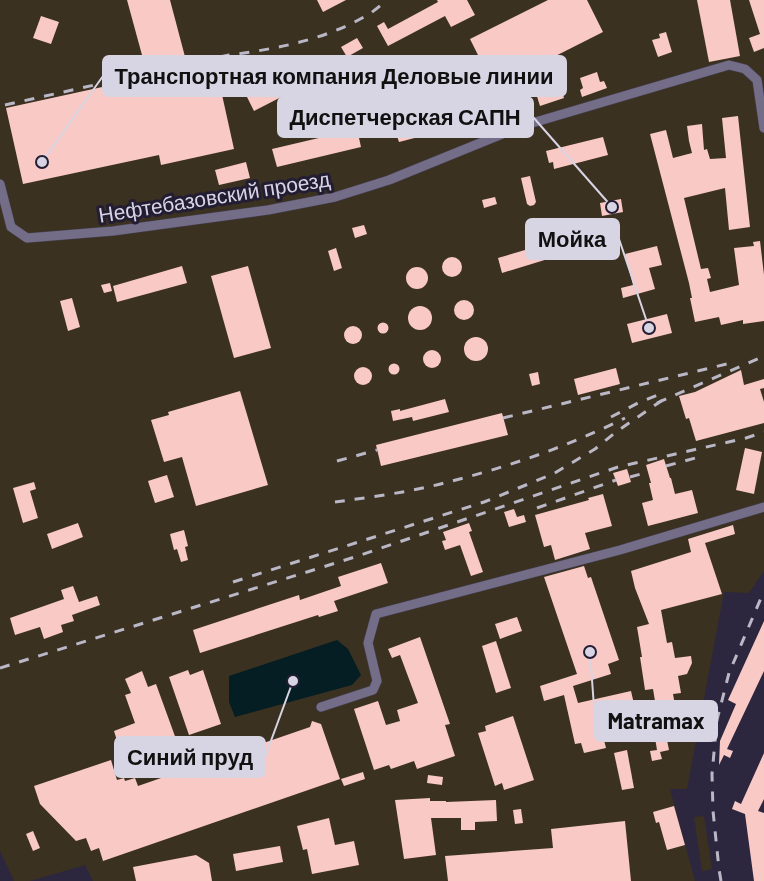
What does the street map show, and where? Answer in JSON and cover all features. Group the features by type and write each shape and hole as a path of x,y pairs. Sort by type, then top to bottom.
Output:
{"street":[{"name":"Нефтебазовский проезд","path":"0,184 11,227 27,238 113,231 268,210 335,197 378,184 522,126 729,65 745,69 756,80 764,128"},
{"path":"321,707 373,690 377,681 368,643 376,614 620,550 764,507"}],"shaded area":[{"path":"0,0 764,0 764,571 749,593 724,592 687,789 670,789 695,881 93,881 85,865 30,881 14,881 0,851"},
{"path":"337,640 348,649 361,675 352,685 235,717 229,702 229,676"},
{"path":"704,816 712,869 702,871 694,817"}],"building":[{"path":"127,0 170,0 188,68 215,63 234,149 161,165 159,155 23,184 6,108 148,77"},
{"path":"317,0 346,0 323,12"},
{"path":"437,0 467,0 475,15 451,27 445,16 388,46 377,26 384,22 388,29 438,2"},
{"path":"548,0 587,0 603,32 494,87 470,39"},
{"path":"697,0 730,0 740,56 709,62"},
{"path":"749,0 764,0 764,48 754,52 749,38 760,34"},
{"path":"41,16 59,22 51,44 33,38"},
{"path":"666,32 672,52 658,57 652,40 660,38 659,34"},
{"path":"357,38 363,48 347,57 341,47"},
{"path":"319,59 326,74 254,111 247,97"},
{"path":"597,72 600,82 604,81 607,88 582,97 580,90 583,88 580,78"},
{"path":"559,82 564,98 540,106 535,90"},
{"path":"322,91 328,101 305,114 299,105"},
{"path":"738,116 750,227 729,230 725,188 684,198 701,269 708,268 711,278 707,279 710,292 739,285 734,248 754,246 753,242 760,241 764,275 764,321 743,324 743,320 721,325 719,317 695,322 689,283 650,134 666,130 673,158 692,153 687,126 702,124 704,150 707,149 710,159 726,158 722,118"},
{"path":"439,121 442,131 399,142 397,136 423,130 422,126"},
{"path":"357,129 361,147 277,167 272,149"},
{"path":"603,137 608,155 554,169 553,162 549,163 546,151"},
{"path":"246,162 250,178 219,185 215,170"},
{"path":"530,176 536,202 530,206 527,204 521,178"},
{"path":"495,197 497,204 484,208 482,200"},
{"path":"621,199 623,212 602,216 600,203"},
{"path":"364,225 367,234 355,238 352,228"},
{"path":"569,237 574,251 502,273 498,258"},
{"path":"657,246 662,265 649,268 655,289 623,298 621,288 633,285 625,254"},
{"path":"336,248 342,268 334,271 328,251"},
{"path":"452,257 459,260 462,267 459,274 452,277 445,274 442,267 445,260"},
{"path":"182,266 187,283 117,302 113,286"},
{"path":"248,266 271,348 234,358 211,276"},
{"path":"417,267 427,274 428,278 421,288 417,289 407,282 406,278 413,268"},
{"path":"110,283 112,291 104,293 101,285"},
{"path":"72,298 80,327 68,331 60,301"},
{"path":"464,300 471,303 474,310 471,317 464,320 457,317 454,310 457,303"},
{"path":"420,306 425,307 431,313 431,323 425,329 420,330 415,329 409,323 408,318 409,313 415,307"},
{"path":"667,314 672,333 632,343 627,324"},
{"path":"383,322 389,328 383,334 377,328"},
{"path":"353,326 359,329 362,335 359,341 353,344 347,341 344,335 347,329"},
{"path":"476,337 485,340 488,349 485,358 476,361 467,358 464,349 467,340"},
{"path":"428,350 436,350 441,355 439,366 428,368 423,363 423,355"},
{"path":"394,363 400,369 394,375 388,369"},
{"path":"363,367 369,370 372,376 369,382 363,385 357,382 354,376 357,370"},
{"path":"616,368 620,384 578,395 574,379"},
{"path":"741,370 744,385 764,379 764,388 760,389 764,402 764,423 696,441 679,396 695,392"},
{"path":"538,372 540,384 532,386 529,374"},
{"path":"240,391 268,485 196,506 182,457 164,462 151,420 169,415 168,412"},
{"path":"445,399 449,412 413,421 412,417 393,421 391,411 400,409 400,411"},
{"path":"502,413 508,435 381,466 376,445"},
{"path":"745,448 762,452 754,494 736,490"},
{"path":"664,459 675,494 692,490 698,513 648,526 642,503 653,500 646,465"},
{"path":"627,469 631,482 618,486 613,473"},
{"path":"167,475 174,497 155,503 148,481"},
{"path":"34,482 36,489 30,491 38,518 23,523 13,488"},
{"path":"603,494 612,526 585,533 590,549 555,560 551,545 544,547 535,515"},
{"path":"514,509 517,517 524,515 526,522 509,527 504,512"},
{"path":"78,523 83,537 52,549 47,534"},
{"path":"469,523 472,531 469,532 483,572 471,576 460,545 445,550 442,541 446,540 443,532"},
{"path":"733,525 735,534 705,543 722,594 661,610 667,643 672,642 675,658 691,656 692,663 687,674 678,676 681,693 673,694 677,716 651,721 649,708 656,707 653,689 645,690 637,627 649,624 631,571 691,552 688,539"},
{"path":"184,530 188,546 185,547 188,560 181,562 177,549 174,550 170,534"},
{"path":"381,563 388,583 334,601 338,611 319,617 318,615 200,653 193,630 299,595 300,600 341,586 338,577"},
{"path":"584,566 588,578 591,577 619,660 608,664 611,674 573,686 578,703 631,691 637,717 606,725 609,735 603,736 606,748 584,753 581,743 575,744 564,695 544,701 540,686 577,674 544,577"},
{"path":"73,586 79,602 97,596 100,605 72,615 74,621 61,625 63,632 44,639 40,627 15,635 10,618 64,599 61,590"},
{"path":"517,617 522,631 500,639 495,624"},
{"path":"764,621 764,671 727,749 733,751 730,758 724,755 719,765 720,741 736,704 728,700"},
{"path":"420,637 450,724 445,725 455,756 417,769 414,761 391,769 389,765 374,770 354,709 378,701 386,725 400,721 397,710 418,703 400,655 392,658 388,649"},
{"path":"496,641 511,688 496,693 482,646"},
{"path":"188,670 190,675 203,670 221,724 189,735 169,677"},
{"path":"142,671 148,687 156,684 176,739 145,750 143,746 118,755 116,748 119,747 114,731 135,723 125,695 131,693 125,679"},
{"path":"513,716 534,780 504,790 502,783 495,786 478,733 486,731 485,726"},
{"path":"312,721 321,724 340,779 103,861 99,848 91,851 86,838 76,841 40,804 34,786 111,760 117,780 124,778 125,781 135,778 138,786 187,769 190,777 202,773 199,765 310,727"},
{"path":"666,735 669,750 660,752 662,759 652,761 650,751 657,750 655,738"},
{"path":"627,750 634,788 622,790 614,753"},
{"path":"764,753 764,799 758,811 764,813 764,881 754,881 745,814 732,809 735,801 741,804"},
{"path":"363,772 365,779 344,786 341,779"},
{"path":"428,775 443,777 442,785 427,783"},
{"path":"430,798 430,801 446,802 496,800 497,821 475,822 475,830 461,830 461,818 431,818 436,855 404,859 395,800"},
{"path":"674,806 685,845 667,850 659,822 656,823 653,812"},
{"path":"521,809 523,823 515,824 513,810"},
{"path":"329,818 335,845 354,841 359,865 312,874 307,849 303,850 297,826"},
{"path":"625,821 631,881 448,881 445,856 553,848 551,829"},
{"path":"33,831 40,848 33,851 26,834"},
{"path":"280,846 283,862 236,871 233,854"},
{"path":"196,855 209,863 212,881 136,881 133,867"}],"railway":[{"path":"5,105 316,38 370,14 387,0"},
{"path":"216,68 250,61"},
{"path":"657,403 764,356"},
{"path":"503,418 735,362"},
{"path":"611,417 663,393"},
{"path":"233,582 484,502 553,474 595,449 664,399"},
{"path":"335,502 420,489 493,470 560,447 625,418"},
{"path":"0,668 358,556 618,467 764,432"},
{"path":"337,461 377,450"},
{"path":"666,466 699,457"},
{"path":"630,477 648,472"},
{"path":"537,508 616,480"},
{"path":"721,881 713,811 712,774 717,720 729,673 764,591"}],"place":[{"name":"Транспортная компания Деловые линии","path":"42,162"},
{"name":"Диспетчерская САПН","path":"612,207"},
{"name":"Мойка","path":"649,328"},
{"name":"Matramax","path":"590,652"},
{"name":"Синий пруд","path":"293,681"}]}
